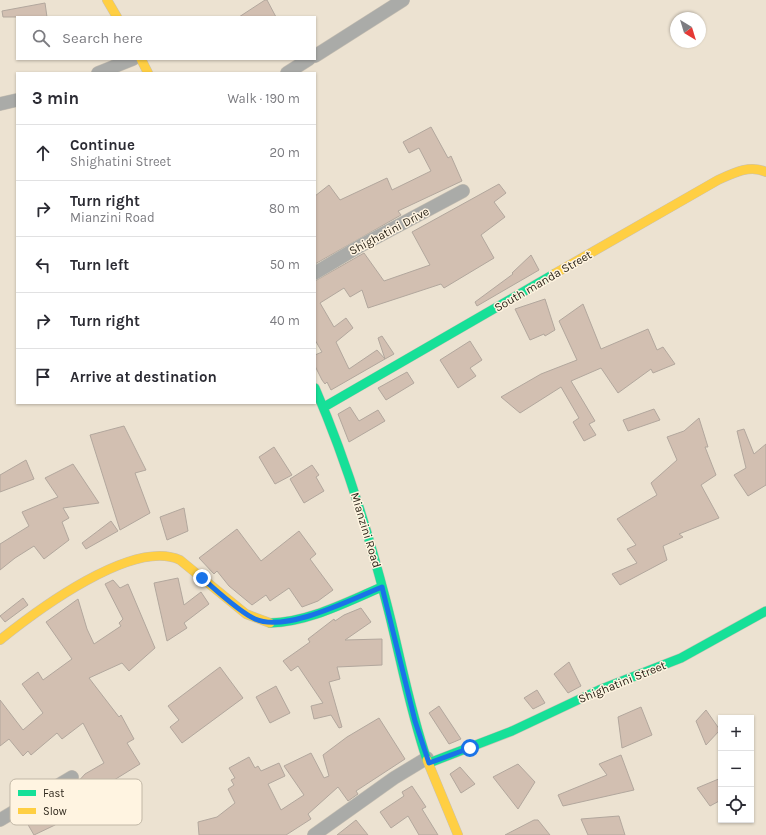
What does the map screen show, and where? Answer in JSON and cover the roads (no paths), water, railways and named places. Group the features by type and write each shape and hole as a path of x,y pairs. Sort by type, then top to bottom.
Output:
{"street":[{"path":"107,0 115,16"},
{"path":"316,55 403,0"},
{"path":"100,72 130,60"},
{"path":"142,60 148,72"},
{"path":"289,72 307,60"},
{"path":"0,104 16,100"},
{"name":"South manda Street","path":"324,407 704,187 736,171 753,168 766,172"},
{"name":"Shighatini Drive","path":"316,272 360,246 463,191"},
{"name":"Mianzini Road","path":"316,390 338,442 363,518 382,587 415,721 443,802 458,835"},
{"path":"0,640 55,601 107,570 134,559 155,555 168,555 183,561 246,614 255,619 269,623 305,617 334,607 382,587"},
{"name":"Shighatini Street","path":"428,760 512,731 599,690 681,658 766,611"},
{"path":"314,835 394,778 428,760"},
{"path":"0,820 10,814"}]}
